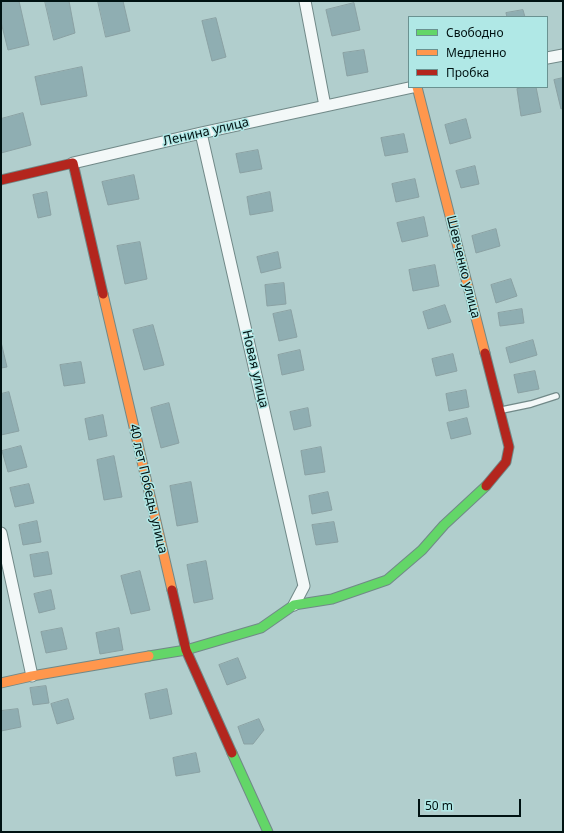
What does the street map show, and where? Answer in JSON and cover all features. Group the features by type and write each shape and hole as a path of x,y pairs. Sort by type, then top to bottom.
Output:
{"street":[{"path":"305,1 325,106"},
{"path":"548,58 563,54"},
{"name":"Ленина улица","path":"1,180 201,133 408,88"},
{"name":"Шевченко улица","path":"294,604 332,599 387,580 422,550 444,525 481,492 506,462 509,447 417,88"},
{"name":"Новая улица","path":"201,133 304,586 294,604"},
{"name":"40 лет Победы улица","path":"73,163 186,650 268,832"},
{"path":"1,533 32,676"},
{"path":"1,683 32,676 186,650 261,628 294,604"}],"lane":[{"path":"500,411 556,396"}],"building":[{"path":"1,1 19,1 29,45 8,50 1,22"},
{"path":"45,1 69,1 75,33 54,40"},
{"path":"98,1 123,1 130,31 106,37"},
{"path":"354,3 360,30 332,36 326,10"},
{"path":"523,10 525,16 507,16 506,13"},
{"path":"216,18 226,57 212,61 202,21"},
{"path":"364,50 368,72 347,76 343,53"},
{"path":"82,67 87,96 41,105 35,77"},
{"path":"563,78 563,108 561,109 554,80"},
{"path":"536,88 541,112 521,116 517,89"},
{"path":"23,113 31,145 1,153 1,119"},
{"path":"466,119 471,138 450,144 445,125"},
{"path":"404,134 408,152 385,156 381,138"},
{"path":"258,150 262,169 240,173 236,154"},
{"path":"475,166 479,184 461,188 456,171"},
{"path":"134,175 139,199 108,205 102,182"},
{"path":"415,179 419,197 396,202 392,184"},
{"path":"47,192 51,215 38,218 33,195"},
{"path":"270,192 273,211 250,215 247,197"},
{"path":"424,217 428,236 402,242 397,223"},
{"path":"496,229 500,246 476,253 472,236"},
{"path":"140,242 147,279 125,284 117,246"},
{"path":"278,252 281,268 261,273 257,257"},
{"path":"435,265 439,286 413,291 409,270"},
{"path":"511,279 517,296 496,303 491,285"},
{"path":"284,283 286,304 267,306 265,285"},
{"path":"445,305 451,322 428,329 423,312"},
{"path":"522,309 524,323 500,326 498,313"},
{"path":"291,310 297,337 279,341 273,314"},
{"path":"153,325 164,365 144,370 133,330"},
{"path":"533,340 537,355 510,363 506,348"},
{"path":"1,342 7,367 1,368"},
{"path":"300,350 304,370 282,375 278,355"},
{"path":"453,354 457,371 436,376 432,359"},
{"path":"81,362 85,383 64,386 60,365"},
{"path":"535,371 539,389 518,393 514,375"},
{"path":"466,390 469,407 449,411 446,394"},
{"path":"9,392 19,431 1,435 1,394"},
{"path":"169,403 179,443 161,448 151,408"},
{"path":"308,408 311,426 294,430 290,412"},
{"path":"103,415 107,436 89,440 85,419"},
{"path":"467,418 471,434 451,439 447,423"},
{"path":"21,446 27,467 8,472 2,451"},
{"path":"321,447 325,472 305,475 301,451"},
{"path":"114,456 122,497 104,500 97,460"},
{"path":"191,482 198,522 177,526 170,486"},
{"path":"29,484 34,503 15,507 10,488"},
{"path":"328,492 332,510 312,514 309,496"},
{"path":"37,521 41,542 23,545 19,525"},
{"path":"334,522 338,542 316,545 312,525"},
{"path":"48,552 52,574 34,577 30,555"},
{"path":"206,561 213,599 194,603 187,565"},
{"path":"140,571 150,610 131,614 121,576"},
{"path":"51,590 55,609 39,613 34,594"},
{"path":"62,628 67,649 46,653 41,632"},
{"path":"119,628 123,650 100,654 96,633"},
{"path":"238,658 246,678 227,685 219,665"},
{"path":"46,686 49,703 33,705 30,688"},
{"path":"167,689 172,714 150,719 145,694"},
{"path":"68,699 74,719 57,724 51,704"},
{"path":"18,709 21,727 1,731 1,711"},
{"path":"259,719 264,730 253,744 244,744 238,727"},
{"path":"196,753 200,772 176,776 173,758"}],"traffic: fast":[{"path":"149,656 186,650 261,628 294,605 332,599 387,580 422,550 444,525 486,486"},
{"path":"232,753 268,832"}],"traffic: slow":[{"path":"417,88 485,353"},
{"path":"103,294 172,590"},
{"path":"1,683 32,676 149,656"}],"traffic: jam":[{"path":"1,180 73,163 103,294"},
{"path":"485,353 509,447 506,462 486,486"},
{"path":"172,590 186,650 232,753"}]}
